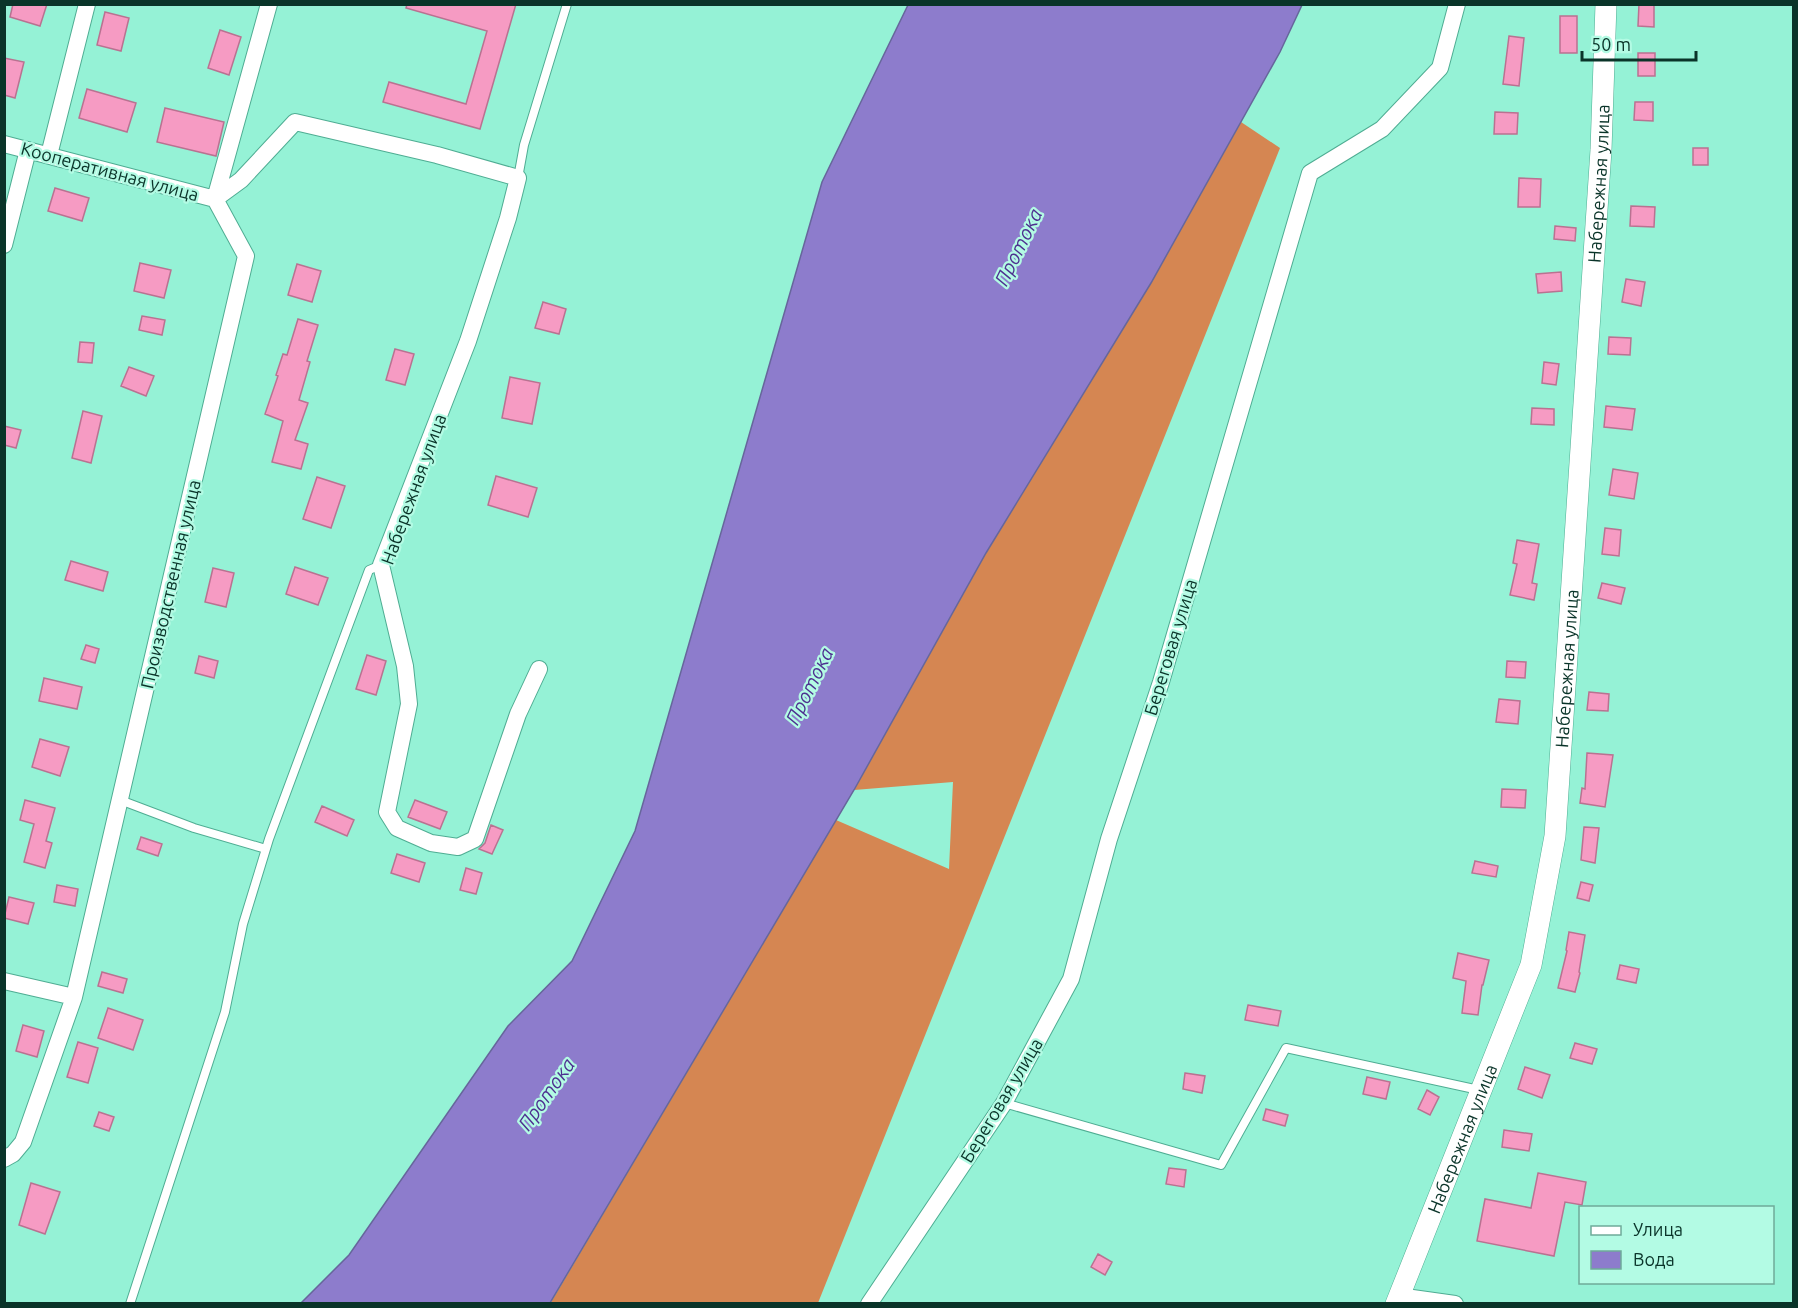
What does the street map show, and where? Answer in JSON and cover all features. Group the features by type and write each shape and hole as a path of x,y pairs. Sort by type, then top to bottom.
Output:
{"street":[{"path":"49,155 87,4"},
{"path":"215,199 269,4"},
{"name":"Береговая улица","path":"874,1301 1004,1102 1071,979 1109,839 1161,682 1310,173 1382,129 1440,69 1457,4"},
{"name":"Набережная улица","path":"1397,1300 1479,1090 1531,965 1555,836 1601,150 1606,4"},
{"path":"215,199 241,180 295,122 437,155 518,178"},
{"name":"Кооперативная улица","path":"4,144 215,199"},
{"path":"4,245 28,150"},
{"name":"Набережная улица","path":"518,178 508,218 468,341 381,566 405,666 409,704 387,812 397,828 431,843 458,847 475,839 518,714 539,669"},
{"name":"Производственная улица","path":"4,1159 14,1154 23,1142 74,997 246,256 215,199"},
{"path":"4,981 74,997"},
{"path":"1397,1300 1455,1304"}],"lane":[{"path":"518,178 524,145 567,4"},
{"path":"130,1304 225,1012 243,924 266,849 369,570 381,566"},
{"path":"120,800 194,828 266,849"},
{"path":"1004,1102 1221,1165 1286,1048 1479,1090"}],"shaded area":[{"path":"1241,122 1280,148 818,1303 550,1304 836,820 949,869 953,782 854,790 986,553 1151,283"}],"water":[{"name":"Протока","path":"908,5 1302,5 1280,52 1151,283 986,553 854,790 550,1303 301,1303 349,1255 508,1026 572,961 635,831 822,182"}],"building":[{"path":"13,4 47,4 40,26 10,17"},
{"path":"407,4 516,4 480,129 383,102 389,82 466,104 487,31 406,8"},
{"path":"1639,4 1654,4 1654,27 1638,26"},
{"path":"105,12 129,18 121,51 97,45"},
{"path":"1560,16 1577,16 1577,53 1560,53"},
{"path":"220,30 241,37 229,75 208,68"},
{"path":"1509,36 1524,38 1519,86 1503,84"},
{"path":"1638,53 1655,53 1655,76 1638,76"},
{"path":"4,58 24,62 15,98 4,95"},
{"path":"87,89 136,103 127,132 79,118"},
{"path":"1635,102 1653,102 1653,121 1634,120"},
{"path":"165,108 224,122 216,156 157,142"},
{"path":"1495,112 1518,113 1517,134 1494,134"},
{"path":"1693,148 1708,148 1708,165 1693,165"},
{"path":"1519,178 1541,179 1540,207 1518,207"},
{"path":"55,188 89,198 82,221 48,211"},
{"path":"1631,206 1655,207 1654,227 1630,226"},
{"path":"1555,226 1576,228 1575,241 1554,239"},
{"path":"140,263 171,270 164,298 134,291"},
{"path":"297,264 321,271 312,302 288,295"},
{"path":"1561,272 1562,291 1538,293 1536,274"},
{"path":"1626,279 1645,282 1641,306 1622,302"},
{"path":"543,302 566,309 559,334 535,328"},
{"path":"142,316 165,320 162,335 139,330"},
{"path":"298,319 318,325 307,361 310,362 299,400 308,403 295,440 308,444 301,469 272,462 283,421 265,414 283,354 287,355"},
{"path":"1609,337 1631,338 1630,355 1608,354"},
{"path":"80,342 94,343 92,363 78,362"},
{"path":"395,349 414,354 405,385 386,380"},
{"path":"1544,362 1559,364 1556,385 1542,383"},
{"path":"129,367 154,376 146,396 121,386"},
{"path":"510,377 540,383 532,424 502,418"},
{"path":"1606,406 1635,409 1632,430 1604,427"},
{"path":"1532,408 1554,409 1554,425 1531,424"},
{"path":"83,411 102,416 91,463 72,458"},
{"path":"4,426 21,430 16,448 4,445"},
{"path":"1613,469 1638,473 1634,499 1609,495"},
{"path":"496,476 537,488 528,517 488,505"},
{"path":"317,477 345,486 331,528 303,519"},
{"path":"1605,528 1621,530 1619,556 1602,554"},
{"path":"1517,540 1539,544 1532,583 1537,584 1534,600 1510,595 1517,564 1513,563"},
{"path":"71,561 108,572 103,591 65,580"},
{"path":"295,567 328,578 318,605 286,594"},
{"path":"213,568 234,573 226,607 205,602"},
{"path":"1602,583 1625,588 1621,604 1598,598"},
{"path":"86,645 99,649 95,663 81,659"},
{"path":"367,655 386,661 376,695 356,689"},
{"path":"199,656 218,661 214,678 195,673"},
{"path":"1507,661 1526,662 1525,678 1506,677"},
{"path":"44,678 82,687 77,709 39,701"},
{"path":"1589,692 1609,694 1608,711 1587,710"},
{"path":"1499,699 1520,701 1518,724 1496,722"},
{"path":"40,739 69,747 60,776 32,767"},
{"path":"1587,753 1613,755 1605,807 1580,803 1582,788 1585,789"},
{"path":"1502,789 1526,790 1525,808 1501,807"},
{"path":"25,800 55,808 46,841 52,843 45,868 24,862 34,824 20,820"},
{"path":"415,800 447,812 440,829 408,817"},
{"path":"322,806 354,820 347,836 315,822"},
{"path":"491,825 503,830 492,854 479,849 485,843"},
{"path":"1584,827 1599,828 1595,863 1581,860"},
{"path":"141,837 162,844 158,856 137,849"},
{"path":"397,854 425,863 419,882 391,873"},
{"path":"1475,861 1498,866 1496,877 1472,873"},
{"path":"466,868 482,873 476,894 460,890"},
{"path":"1581,882 1593,885 1589,901 1577,898"},
{"path":"57,885 78,889 75,906 54,902"},
{"path":"9,897 34,903 28,924 4,918"},
{"path":"1569,932 1585,935 1575,992 1558,988"},
{"path":"1458,953 1489,960 1482,985 1478,1015 1462,1013 1466,981 1453,978"},
{"path":"1620,965 1639,969 1636,983 1617,979"},
{"path":"102,972 127,979 123,993 98,986"},
{"path":"1248,1005 1281,1011 1278,1026 1245,1020"},
{"path":"108,1008 143,1020 133,1050 98,1038"},
{"path":"23,1025 44,1031 37,1057 16,1051"},
{"path":"78,1042 98,1048 88,1083 67,1077"},
{"path":"1575,1043 1597,1049 1592,1064 1570,1058"},
{"path":"1525,1067 1550,1075 1542,1098 1518,1089"},
{"path":"1185,1073 1205,1076 1202,1093 1183,1089"},
{"path":"1367,1077 1390,1082 1386,1099 1363,1094"},
{"path":"1427,1090 1439,1097 1430,1115 1418,1109"},
{"path":"1266,1109 1288,1115 1285,1126 1263,1120"},
{"path":"99,1112 114,1117 109,1131 94,1126"},
{"path":"1504,1130 1532,1134 1529,1151 1502,1147"},
{"path":"1169,1168 1186,1170 1184,1187 1166,1184"},
{"path":"1538,1173 1586,1182 1582,1205 1565,1202 1554,1256 1477,1241 1485,1199 1531,1208"},
{"path":"31,1183 60,1192 45,1234 19,1225"},
{"path":"1098,1254 1112,1262 1105,1275 1091,1267"}]}
